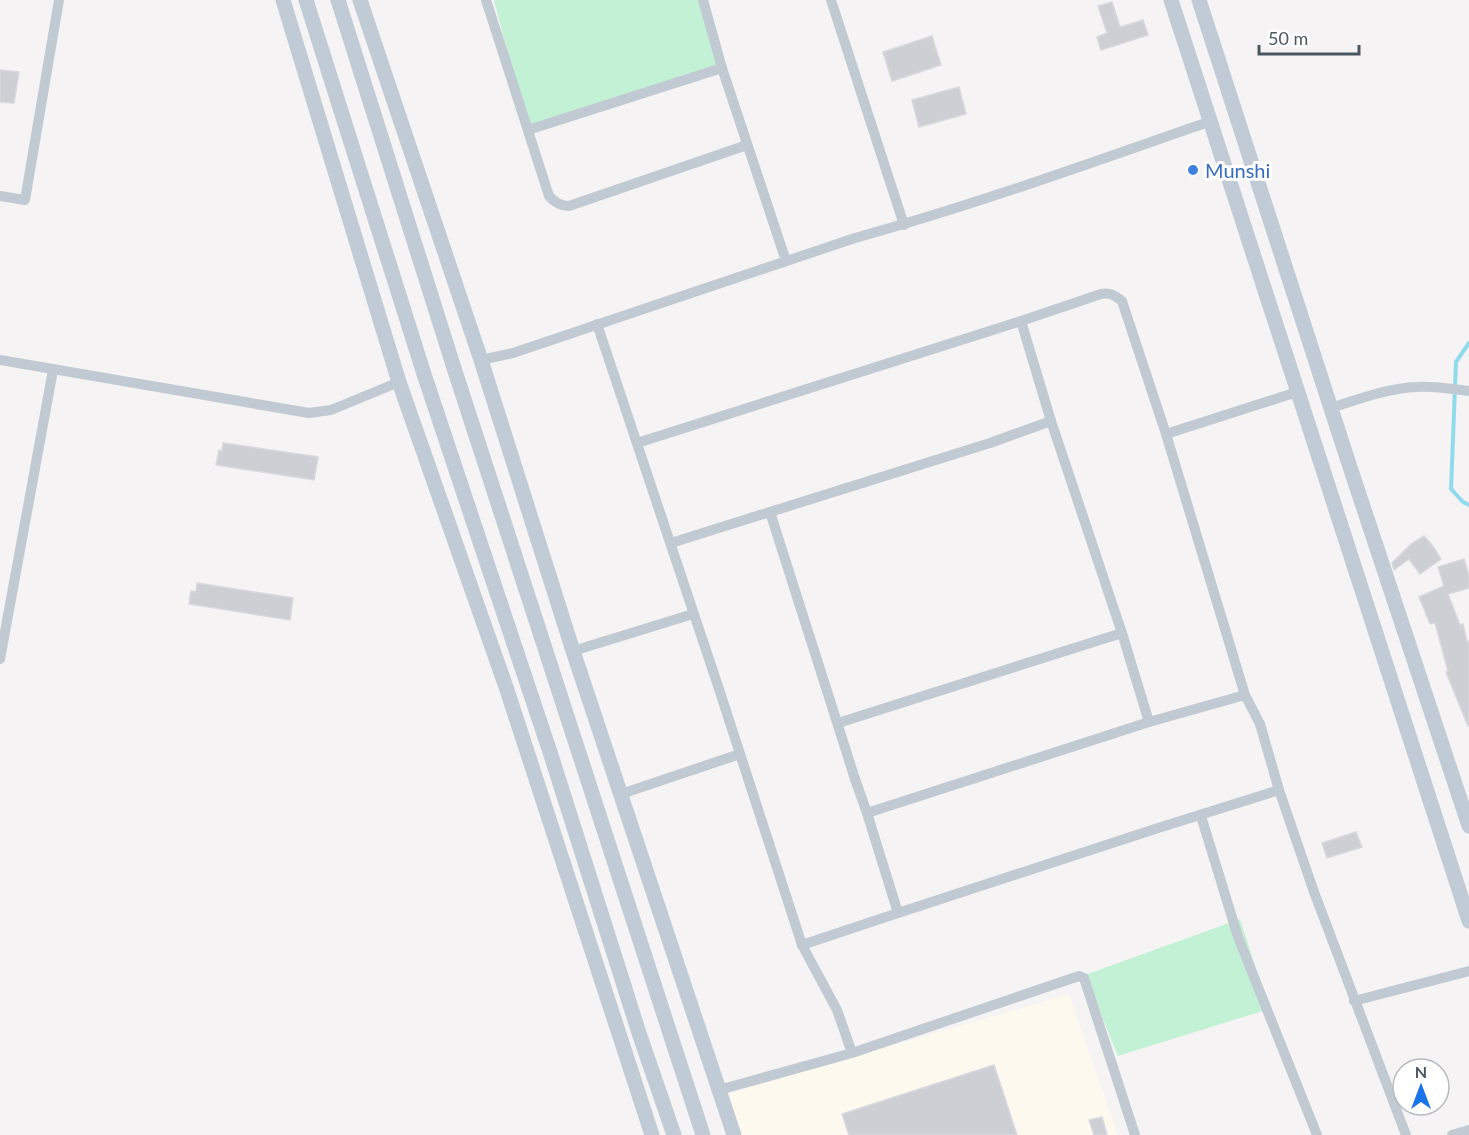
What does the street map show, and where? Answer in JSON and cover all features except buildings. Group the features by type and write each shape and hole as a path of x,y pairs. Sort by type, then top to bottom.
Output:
{"street":[{"path":"0,196 25,200 59,0"},
{"path":"283,0 399,382 506,687 652,1135"},
{"path":"306,0 420,363 551,755 674,1135"},
{"path":"338,0 454,368 703,1135"},
{"path":"360,0 481,360 573,651 734,1135"},
{"path":"486,0 552,200 569,206 747,145"},
{"path":"702,0 786,261"},
{"path":"831,0 904,225"},
{"path":"1171,0 1469,921"},
{"path":"1199,0 1469,826"},
{"path":"354,52 383,70"},
{"path":"303,68 334,88"},
{"path":"528,130 722,68"},
{"path":"481,360 513,353 855,238 904,225 1030,184 1211,121"},
{"path":"637,443 1101,294 1107,293 1122,301 1166,434 1245,695 1260,724 1279,790 1314,892 1406,1135"},
{"path":"1021,321 1051,421 1122,633 1149,722"},
{"path":"597,324 802,945 837,1010 852,1053"},
{"path":"0,360 309,413 331,410 399,382"},
{"path":"0,659 52,370"},
{"path":"1331,408 1393,390 1420,387 1469,391"},
{"path":"1166,434 1297,392"},
{"path":"671,543 990,443 1051,421"},
{"path":"1322,469 1348,460"},
{"path":"770,512 898,913"},
{"path":"573,651 693,614"},
{"path":"838,723 1122,633"},
{"path":"867,813 1149,722 1245,695"},
{"path":"621,794 740,754"},
{"path":"802,945 1279,790"},
{"path":"1201,816 1238,937 1317,1135"},
{"path":"1354,1001 1469,971"},
{"path":"719,1090 852,1053 1078,976 1084,978 1135,1135"},
{"path":"1452,1135 1469,1130"}],"shaded area":[{"path":"1069,994 1118,1135 740,1135 727,1094"}],"green space":[{"path":"494,0 698,0 722,68 528,130"},
{"path":"1240,919 1269,1009 1118,1056 1085,975"}],"waterway":[{"path":"1469,343 1456,362 1451,489 1469,505"}],"place":[{"name":"Munshi","path":"1193,170"}]}
